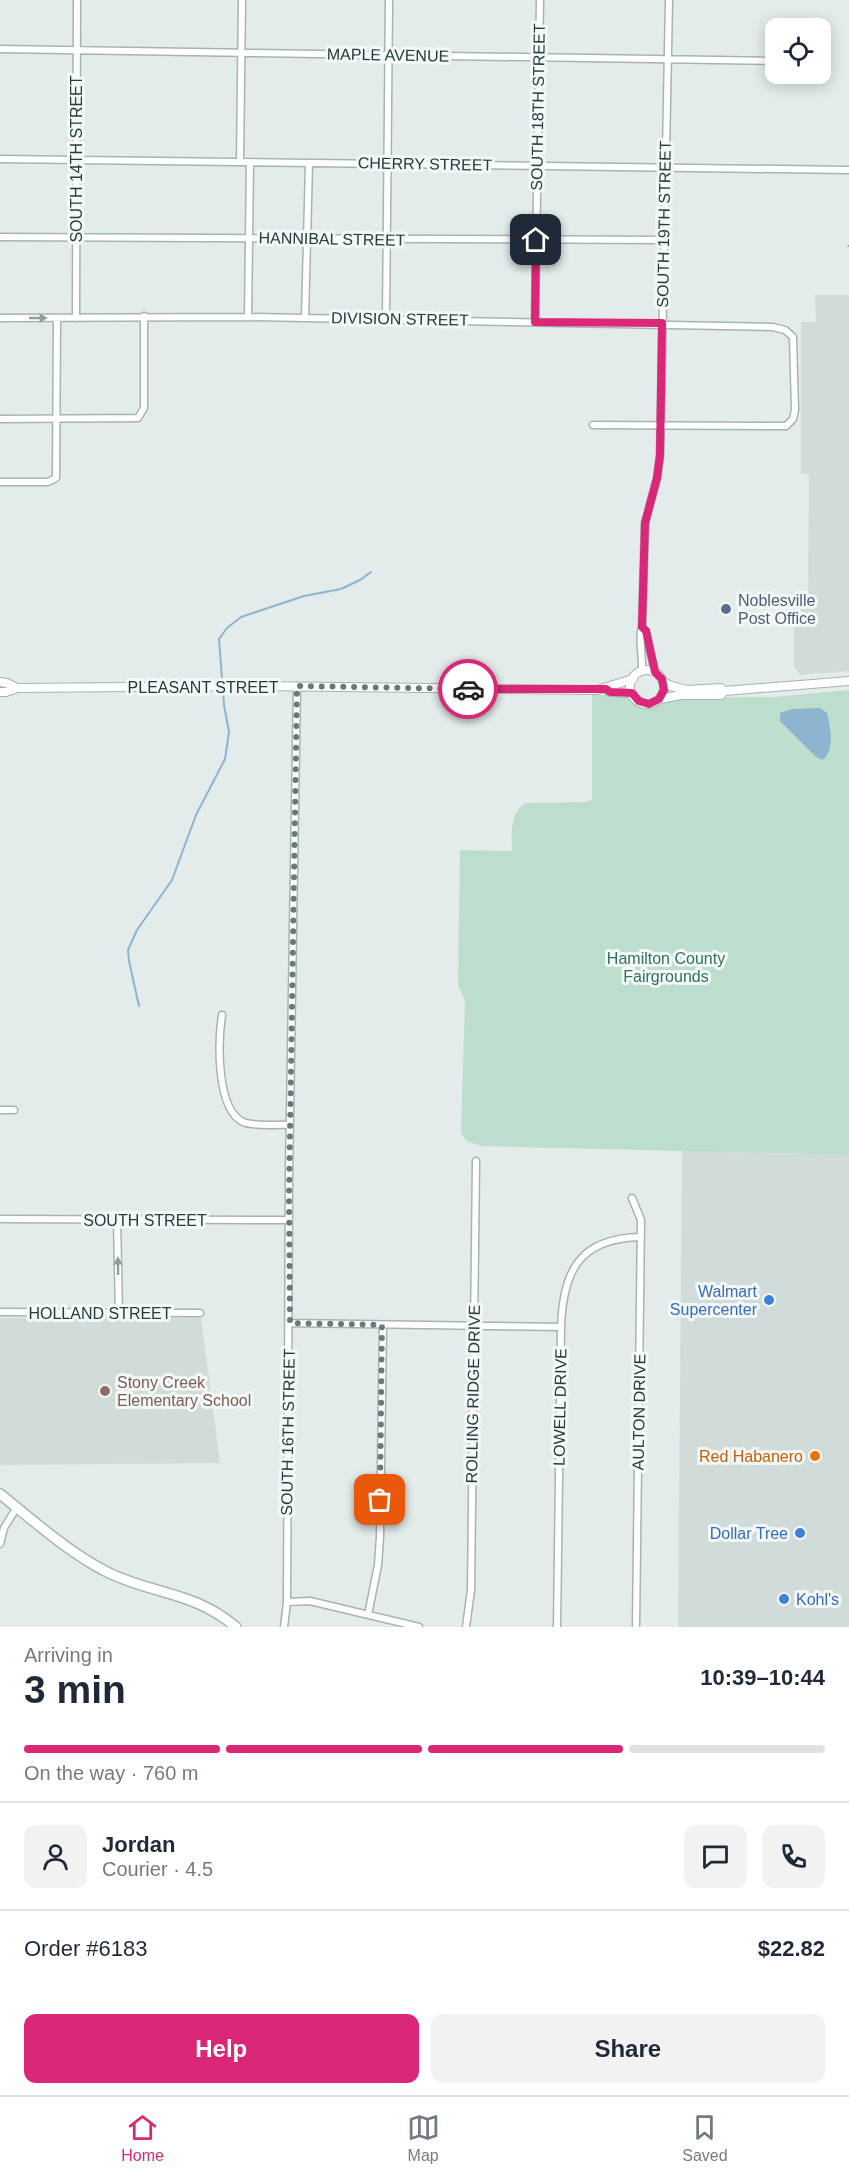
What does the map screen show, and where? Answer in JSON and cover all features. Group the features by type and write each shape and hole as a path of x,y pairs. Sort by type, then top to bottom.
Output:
{"main road":[{"path":"0,1494 76,1553 108,1572 207,1606 236,1627"}],"street":[{"name":"SOUTH 14TH STREET","path":"76,318 77,0"},
{"path":"240,162 242,0"},
{"path":"386,319 390,0"},
{"name":"SOUTH 18TH STREET","path":"535,322 540,0"},
{"name":"SOUTH 19TH STREET","path":"642,671 640,633 645,523 659,470 661,426 669,0"},
{"name":"MAPLE AVENUE","path":"0,49 765,61"},
{"name":"CHERRY STREET","path":"0,159 849,170"},
{"path":"248,317 250,162"},
{"path":"305,318 309,163"},
{"name":"HANNIBAL STREET","path":"0,237 664,240"},
{"path":"0,419 135,419 140,417 144,408 144,316"},
{"name":"DIVISION STREET","path":"0,318 144,316 662,323 773,327 785,330 794,340 795,410 793,419 786,426 661,426"},
{"path":"0,482 48,482 55,479 57,318"},
{"path":"593,425 661,426"},
{"name":"SOUTH 19TH STREET","path":"642,627 646,631 655,672"},
{"path":"724,691 720,688 679,688 663,682 655,672 642,671 633,679 630,688 639,701 644,703 681,695 721,694 724,691 849,681"},
{"name":"PLEASANT STREET","path":"606,689 610,685 633,679"},
{"name":"PLEASANT STREET","path":"0,682 7,682 16,688"},
{"path":"659,699 664,690 663,682"},
{"name":"PLEASANT STREET","path":"0,692 16,688 297,686 606,689 610,692 632,693"},
{"name":"SOUTH 16TH STREET","path":"284,1627 287,1602 290,1125 297,686"},
{"path":"222,1015 220,1063 226,1102 231,1111 240,1120 249,1124 290,1125"},
{"path":"0,1110 14,1110"},
{"name":"ROLLING RIDGE DRIVE","path":"466,1627 471,1590 476,1161"},
{"name":"AULTON DRIVE","path":"632,1198 641,1220 636,1627"},
{"name":"SOUTH STREET","path":"0,1219 289,1220"},
{"path":"117,1220 119,1313"},
{"name":"LOWELL DRIVE","path":"557,1627 561,1327 564,1291 568,1278 582,1257 612,1240 641,1237"},
{"name":"HOLLAND STREET","path":"0,1312 200,1313"},
{"path":"290,1323 561,1327"},
{"path":"368,1615 378,1565 380,1537 382,1325"},
{"path":"0,1544 4,1528 17,1507"},
{"path":"287,1602 310,1601 419,1627"}],"shaded area":[{"path":"815,295 849,295 849,671 800,675 794,667 794,607 808,607 809,474 801,473 801,322 816,322"},
{"path":"682,1151 849,1155 849,1627 678,1627"},
{"name":"Stony Creek Elementary School","path":"0,1318 201,1318 220,1463 0,1465"}],"green space":[{"name":"Hamilton County Fairgrounds","path":"849,690 849,1155 481,1146 467,1141 461,1133 465,1001 458,985 460,850 512,851 514,819 525,803 592,800 592,695 625,695 644,706 677,698 774,697"}],"water":[{"path":"820,708 827,713 831,738 829,751 822,760 815,756 780,721 780,713 792,709"}],"waterway":[{"path":"139,1006 128,950 137,930 172,880 196,815 225,759 229,732 224,705 219,639 227,628 241,617 304,596 341,589 371,572"}],"way so far":[{"path":"380,1500 382,1325 290,1323 289,1197 297,686 468,689"}],"place":[{"name":"Noblesville Post Office","path":"726,609"},
{"name":"Walmart Supercenter","path":"769,1300"},
{"name":"Stony Creek Elementary School","path":"105,1391"},
{"name":"Red Habanero","path":"815,1456"},
{"name":"Dollar Tree","path":"800,1533"},
{"name":"Kohl's","path":"784,1599"}],"route":[{"path":"468,689 606,689 610,692 632,693 634,698 649,704 659,699 664,690 662,679 655,672 646,631 642,627 645,523 659,470 660,455 662,323 535,322 536,240"}]}
